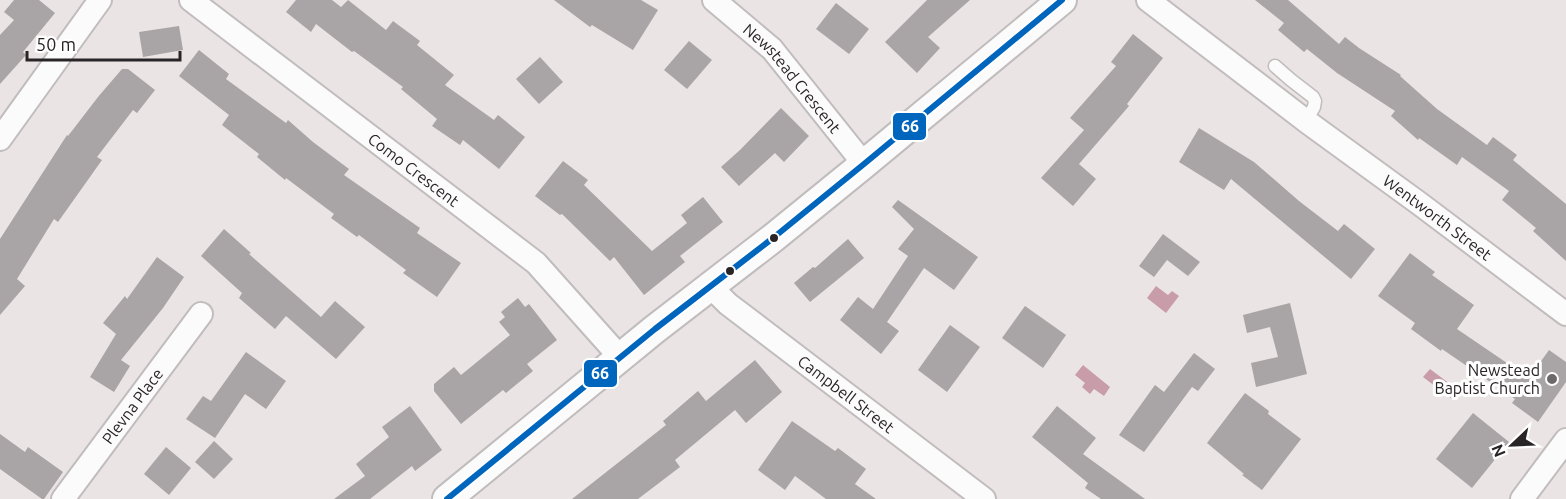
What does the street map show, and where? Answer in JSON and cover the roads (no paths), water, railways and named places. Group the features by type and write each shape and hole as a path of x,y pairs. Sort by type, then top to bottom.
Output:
{"street":[{"path":"0,139 100,0"},
{"name":"Como Crescent","path":"191,0 536,263 620,357"},
{"name":"Newstead Crescent","path":"714,0 772,49 864,164"},
{"path":"447,499 620,357 773,238 1062,0"},
{"name":"Wentworth Street","path":"1148,0 1306,121 1566,314"},
{"name":"Campbell Street","path":"710,286 728,304 984,499"},
{"name":"Plevna Place","path":"63,499 201,315"},
{"path":"1522,499 1566,440"}],"lane":[{"path":"1275,66 1313,97 1314,107 1306,121"}],"place":[{"name":"Newstead Baptist Church","path":"1552,379"}]}
